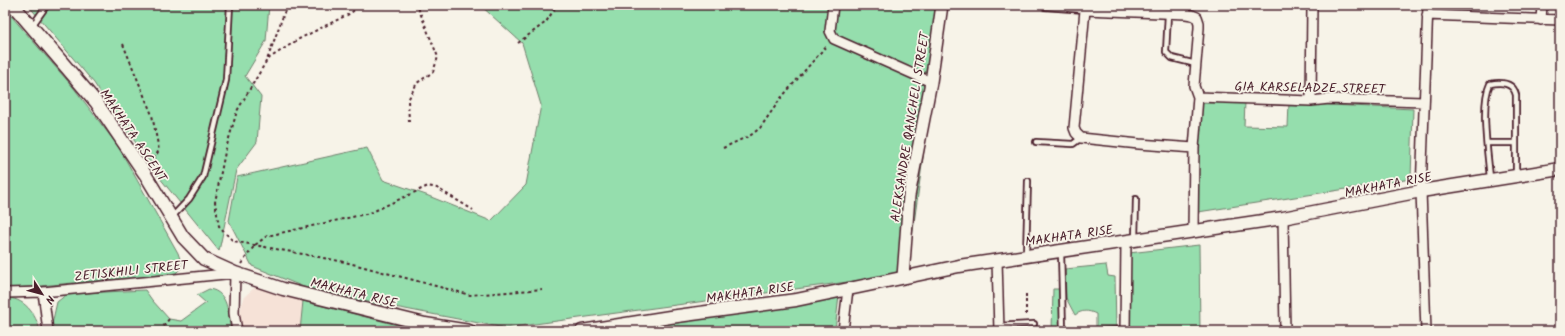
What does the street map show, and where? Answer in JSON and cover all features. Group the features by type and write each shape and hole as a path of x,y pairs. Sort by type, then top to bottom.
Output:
{"main road":[{"name":"MAKHATA ASCENT","path":"13,5 96,102 145,174 183,238 204,259 235,273"},
{"name":"MAKHATA RISE","path":"582,331 670,317 796,300 903,277 1026,255 1283,218 1421,191 1560,169"},
{"name":"MAKHATA RISE","path":"235,273 283,289 425,324 470,331"}],"street":[{"path":"833,5 830,31 834,39 931,82"},
{"name":"ALEKSANDRE QANCHELI STREET","path":"903,277 909,196 931,82 942,5"},
{"path":"1311,101 1312,5"},
{"path":"1426,331 1421,191 1423,102 1428,5"},
{"path":"1541,20 1542,5"},
{"path":"1193,232 1194,148 1198,97 1194,86 1199,23 1197,17 1192,15 1085,10 1074,128 1076,133 1081,138 1194,148"},
{"path":"1427,15 1560,20"},
{"name":"GIA KARSELADZE STREET","path":"1198,97 1311,101 1329,99 1423,102"},
{"path":"1283,218 1285,331"},
{"path":"1125,330 1131,241"},
{"path":"997,260 999,329"},
{"path":"235,273 234,313 237,331"},
{"name":"ZETISKHILI STREET","path":"5,294 43,292 235,273"},
{"path":"843,331 848,289"},
{"path":"43,292 48,331"}],"lane":[{"path":"32,26 47,5"},
{"path":"171,218 189,199 203,177 226,80 230,5"},
{"path":"1045,7 1085,10"},
{"path":"1168,14 1166,52 1172,58 1196,64"},
{"path":"1490,180 1485,113 1487,90 1490,84 1499,82 1507,84 1514,89 1516,95 1516,176"},
{"path":"1036,142 1073,144 1081,138"},
{"path":"1487,143 1516,143"},
{"path":"1026,255 1028,181"},
{"path":"1131,241 1136,199"},
{"path":"1061,250 1063,330"},
{"path":"999,329 1034,324"},
{"path":"1100,331 1125,330"}],"path":[{"path":"288,5 267,60 237,111 225,152 215,202 218,226 234,241 345,262 470,295 542,289"},
{"path":"267,60 299,39 351,13 360,5"},
{"path":"409,122 408,100 417,83 432,72 438,57 417,5"},
{"path":"518,43 546,22 557,5"},
{"path":"723,148 751,135 760,128 822,48 834,39"},
{"path":"123,44 152,115 159,150 145,174"},
{"path":"235,273 255,245 267,236 370,214 428,186 437,188 473,210"},
{"path":"1026,294 1027,324"},
{"path":"160,331 169,319"}],"shaded area":[{"path":"255,287 265,287 303,301 300,331 242,331 239,319 243,298"}],"green space":[{"path":"28,5 269,5 266,41 245,76 261,97 257,142 236,170 219,251 159,177 94,83"},
{"path":"480,5 944,5 907,274 505,328 316,292 252,266 229,221 237,177 367,148 383,180 426,195 491,221 526,185 541,105 522,43"},
{"path":"5,9 73,87 118,146 178,253 181,268 176,273 5,289"},
{"path":"1245,102 1244,126 1288,127 1289,103 1413,109 1411,179 1198,212 1195,201 1201,103"},
{"path":"1199,245 1200,331 1130,331 1129,253"},
{"path":"1106,265 1108,276 1115,277 1116,331 1096,331 1096,314 1085,311 1075,315 1066,298 1065,269"},
{"path":"209,289 216,291 224,299 228,311 231,331 53,331 52,324 57,302 67,294 145,290 169,319 181,321 206,303 197,295"},
{"path":"1053,289 1059,289 1060,331 1052,331"},
{"path":"839,295 835,331 624,331"},
{"path":"5,298 18,300 28,308 36,319 40,331 5,331"},
{"path":"303,301 421,331 300,331"}]}
